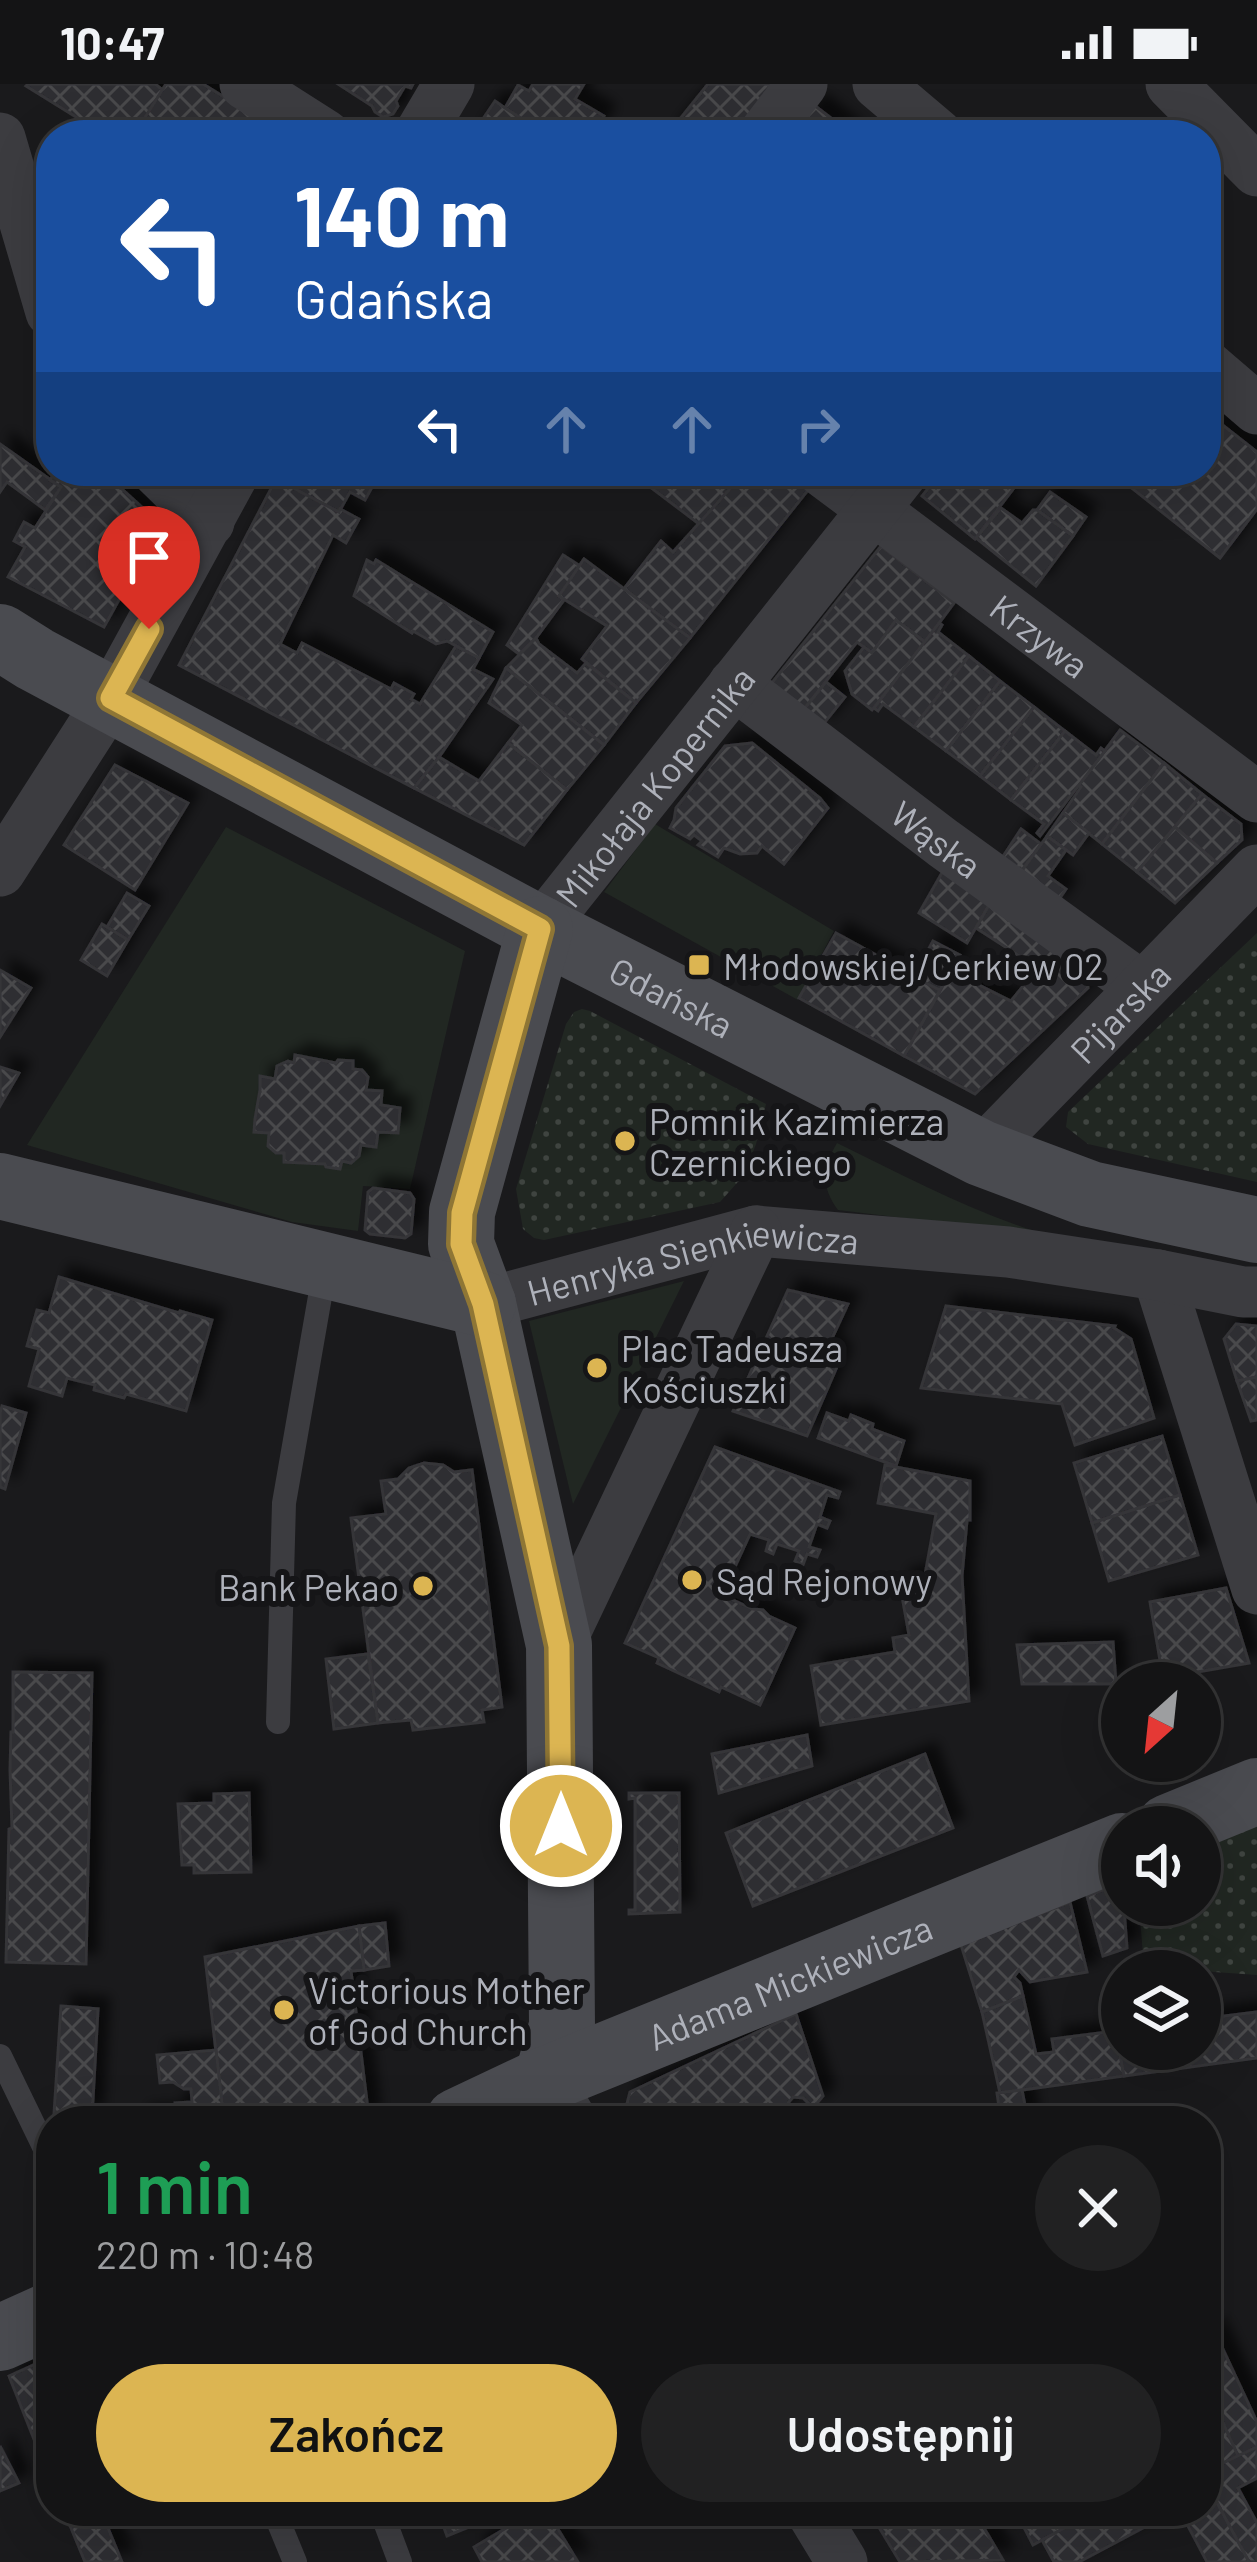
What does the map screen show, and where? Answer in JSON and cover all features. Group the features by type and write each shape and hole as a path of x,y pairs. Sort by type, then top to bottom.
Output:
{"street":[{"path":"245,84 302,120"},
{"path":"428,120 448,84"},
{"path":"774,120 802,84"},
{"path":"878,84 920,120"},
{"path":"1171,84 1197,120"},
{"path":"0,138 36,261"},
{"path":"1221,143 1257,171"},
{"path":"1221,378 1257,409"},
{"path":"172,486 209,522"},
{"path":"0,871 111,698 228,486"},
{"name":"Mikołaja Kopernika","path":"560,2100 559,1646 483,1304 461,1244 462,1213 540,929 889,491"},
{"name":"Krzywa","path":"889,491 1257,797"},
{"name":"Gdańska","path":"0,637 540,929 981,1153 1090,1194 1257,1230"},
{"name":"Wąska","path":"734,685 1142,987"},
{"name":"Pijarska","path":"981,1153 1257,870"},
{"name":"Henryka Sienkiewicza","path":"0,1186 483,1304 756,1232 1008,1252 1257,1292"},
{"path":"559,1646 756,1232"},
{"path":"1158,1275 1257,1588"},
{"path":"1220,1806 1257,1791"},
{"name":"Adama Mickiewicza","path":"560,2100 1101,1855"},
{"path":"0,2338 36,2322"},
{"path":"820,2526 842,2562"}],"lane":[{"path":"278,1722 284,1503 326,1265"},
{"path":"0,2056 36,2130"},
{"path":"280,2526 295,2562"},
{"path":"387,2526 400,2562"}],"shaded area":[{"path":"655,824 834,931 798,1000 604,892"},
{"path":"226,827 465,951 410,1189 363,1186 358,1231 292,1222 27,1145"},
{"path":"1257,933 1257,1182 1088,1144 1066,1127 1068,1112"},
{"path":"582,1009 766,1104 744,1175 720,1202 544,1240 523,1229 516,1189 566,1024"},
{"path":"837,1143 968,1206 1051,1236 838,1210 825,1176"},
{"path":"684,1281 573,1504 529,1321"},
{"path":"1257,1826 1257,1975 1221,1972 1221,1950 1143,1950 1141,1926 1221,1926 1221,1837"}],"building":[{"path":"155,84 163,90 144,120 81,120 26,86"},
{"path":"166,84 203,84 262,120 143,120"},
{"path":"338,84 413,84 405,86 393,114 383,117"},
{"path":"533,84 584,84 575,99 604,116 601,120 524,120 505,108 518,85 529,91"},
{"path":"708,84 789,84 764,120 679,120"},
{"path":"495,101 524,120 482,120"},
{"path":"814,105 834,120 803,120"},
{"path":"1221,424 1257,452 1257,509 1220,558 1129,486 1221,486"},
{"path":"0,444 36,469 36,486 61,487 45,510 7,482 0,492"},
{"path":"119,486 155,519 156,533 104,627 8,577 25,547 14,541 24,522 35,528 61,487"},
{"path":"272,486 289,486 359,519 346,543 333,535 280,644 297,653 302,643 391,689 394,683 414,694 411,699 420,704 456,646 479,658 473,669 493,679 414,788 179,665"},
{"path":"289,486 373,486 365,500 350,492 339,512"},
{"path":"649,486 733,486 699,524"},
{"path":"732,486 809,489 690,638 623,590 661,541 673,552"},
{"path":"930,486 1016,486 975,539 922,496"},
{"path":"1050,492 1086,517 1073,536 1037,510"},
{"path":"1001,508 1022,523 1037,510 1073,536 1036,586 976,538"},
{"path":"881,546 954,603 925,642 896,620 872,653 857,642 800,714 767,689"},
{"path":"563,555 580,566 559,596 564,600 519,654 507,645"},
{"path":"584,559 690,638 636,703 582,659 607,626 559,596"},
{"path":"367,560 374,564 376,560 493,632 479,658 447,641 436,644 412,633 354,596"},
{"path":"896,620 925,642 872,710 852,694 845,671 864,647 872,653"},
{"path":"939,623 938,632 969,656 914,727 883,704 878,711 874,708"},
{"path":"536,638 577,673 586,663 636,703 604,745 506,668"},
{"path":"969,656 1000,681 946,751 914,727"},
{"path":"506,668 604,745 567,790 508,743 522,725 489,703"},
{"path":"1000,681 1034,707 980,776 946,751"},
{"path":"826,682 845,697 821,727 801,713"},
{"path":"1034,707 1065,731 1011,800 980,776"},
{"path":"1120,730 1164,763 1102,844 1063,813"},
{"path":"1065,731 1096,755 1101,748 1105,751 1040,836 1037,833 1044,824 1011,800"},
{"path":"508,743 567,790 524,845 414,788 439,757 479,781"},
{"path":"752,743 828,808 784,864 762,846 757,853 740,854 724,848 718,857 698,845 702,841 694,835 690,839 670,828 676,808 725,746"},
{"path":"1164,763 1202,794 1137,872 1102,844"},
{"path":"115,765 188,803 135,890 64,845"},
{"path":"1202,794 1241,824 1242,840 1217,863 1175,827"},
{"path":"1063,813 1089,833 1073,855 1047,836"},
{"path":"1175,827 1217,863 1175,903 1137,872"},
{"path":"1021,829 1041,844 1015,880 996,867"},
{"path":"1047,836 1066,850 1048,876 1066,889 1053,908 1014,882"},
{"path":"943,871 989,905 967,943 919,913"},
{"path":"127,893 149,906 128,940 107,927"},
{"path":"989,905 1086,968 1088,988 975,1094 904,1056 951,971 1011,1001 1032,975 1019,967 1024,959 976,928"},
{"path":"102,924 128,940 107,976 81,960"},
{"path":"836,933 940,990 904,1056 799,998"},
{"path":"933,941 960,955 940,990 924,982 932,966 922,961"},
{"path":"0,970 31,988 0,1037"},
{"path":"295,1055 336,1063 353,1061 353,1069 368,1077 366,1090 382,1091 381,1105 400,1108 398,1133 378,1132 376,1147 361,1145 359,1156 351,1163 342,1161 340,1169 284,1162 284,1153 268,1146 269,1133 254,1132 255,1119 260,1076 275,1079 277,1066 294,1063"},
{"path":"0,1067 19,1073 0,1106"},
{"path":"373,1188 410,1193 414,1199 411,1234 405,1238 365,1230 368,1192"},
{"path":"59,1277 212,1320 186,1411 94,1390 95,1385 67,1378 62,1396 29,1386 39,1349 27,1346 37,1310 49,1313"},
{"path":"788,1290 848,1304 828,1347 837,1351 840,1360 807,1436 733,1411"},
{"path":"946,1306 1115,1326 1131,1339 1154,1418 1075,1445 1062,1404 921,1388"},
{"path":"1236,1324 1257,1326 1257,1377 1237,1381 1224,1339"},
{"path":"1257,1377 1257,1420 1251,1421 1237,1381"},
{"path":"2,1406 26,1413 5,1489 0,1487"},
{"path":"827,1413 849,1421 851,1415 904,1441 896,1466 818,1438"},
{"path":"1162,1436 1180,1495 1092,1523 1074,1463"},
{"name":"Sąd Rejonowy","path":"715,1447 840,1492 838,1498 827,1495 820,1517 830,1521 827,1528 817,1524 809,1547 820,1550 817,1557 807,1554 803,1565 795,1561 799,1551 777,1544 773,1554 766,1551 769,1540 750,1534 722,1595 795,1628 760,1705 721,1687 719,1692 625,1643"},
{"name":"Bank Pekao","path":"424,1463 454,1472 472,1470 502,1707 482,1710 484,1722 413,1730 411,1720 378,1723 351,1518 386,1514 381,1481 398,1479 409,1468"},
{"name":"Sąd Rejonowy","path":"885,1465 970,1481 962,1576 969,1701 821,1725 811,1666 895,1652 893,1638 909,1635 899,1580 925,1575 936,1514 878,1503"},
{"path":"1180,1495 1198,1555 1109,1581 1092,1523"},
{"path":"1226,1588 1249,1663 1221,1668 1221,1662 1160,1662 1150,1602"},
{"path":"1113,1642 1114,1662 1101,1662 1101,1684 1022,1684 1017,1645"},
{"path":"368,1654 378,1723 334,1729 326,1659"},
{"path":"13,1672 92,1673 86,1964 6,1962"},
{"path":"807,1735 812,1766 719,1793 712,1754"},
{"path":"925,1754 953,1828 753,1906 726,1833"},
{"path":"249,1793 251,1872 194,1873 194,1865 182,1865 178,1804 214,1803 214,1794"},
{"path":"629,1793 679,1793 680,1912 629,1914 635,1910 635,1798 629,1799"},
{"path":"1101,1890 1101,1926 1125,1926 1127,1948 1101,1950 1087,1896"},
{"path":"1070,1902 1087,1972 1030,1982 1019,1970 1014,1977 1023,1996 982,2012 961,1945"},
{"path":"385,1923 389,1966 364,1970 359,1926"},
{"name":"Victorious Mother of God Church","path":"359,1926 364,1970 351,1971 368,2106 222,2106 205,1957"},
{"path":"1023,1996 1036,2054 1054,2052 1052,2039 1101,2033 1101,2070 1123,2070 1124,2076 1000,2093 982,2012"},
{"path":"61,2006 98,2009 93,2106 55,2106"},
{"path":"1257,2012 1257,2058 1221,2063 1221,2016"},
{"path":"796,2014 823,2096 815,2106 793,2097 786,2106 626,2106 630,2092"},
{"path":"216,2050 222,2106 175,2106 192,2102 191,2089 160,2083 157,2055"},
{"path":"1123,2070 1168,2070 1124,2076"},
{"path":"1022,2090 1025,2106 999,2106 997,2093"},
{"path":"1221,2345 1257,2422 1257,2447 1238,2456 1221,2418"},
{"path":"36,2364 36,2444 9,2376"},
{"path":"1221,2424 1238,2456 1221,2464"},
{"path":"0,2446 19,2483 0,2491"},
{"path":"1257,2447 1257,2478 1238,2488 1257,2523 1257,2562 1249,2562 1221,2510 1221,2464"},
{"path":"1221,2510 1249,2562 1207,2562 1188,2526 1221,2526"},
{"path":"70,2526 107,2526 122,2562 85,2562"},
{"path":"443,2526 472,2526 447,2536"},
{"path":"510,2526 556,2526 578,2562 482,2562 474,2547"},
{"path":"878,2526 983,2526 1003,2560 900,2562"},
{"path":"1023,2526 1068,2526 1033,2545"},
{"path":"1068,2526 1147,2526 1079,2562 1054,2562 1042,2540"}],"place":[{"name":"Młodowskiej/Cerkiew 02","path":"699,965"},
{"name":"Pomnik Kazimierza Czernickiego","path":"625,1141"},
{"name":"Plac Tadeusza Kościuszki","path":"597,1368"},
{"name":"Sąd Rejonowy","path":"692,1580"},
{"name":"Bank Pekao","path":"423,1586"},
{"name":"Victorious Mother of God Church","path":"284,2010"}],"route":[{"path":"149,629 111,698 540,929 462,1213 461,1244 483,1304 559,1646 561,1826"}]}
